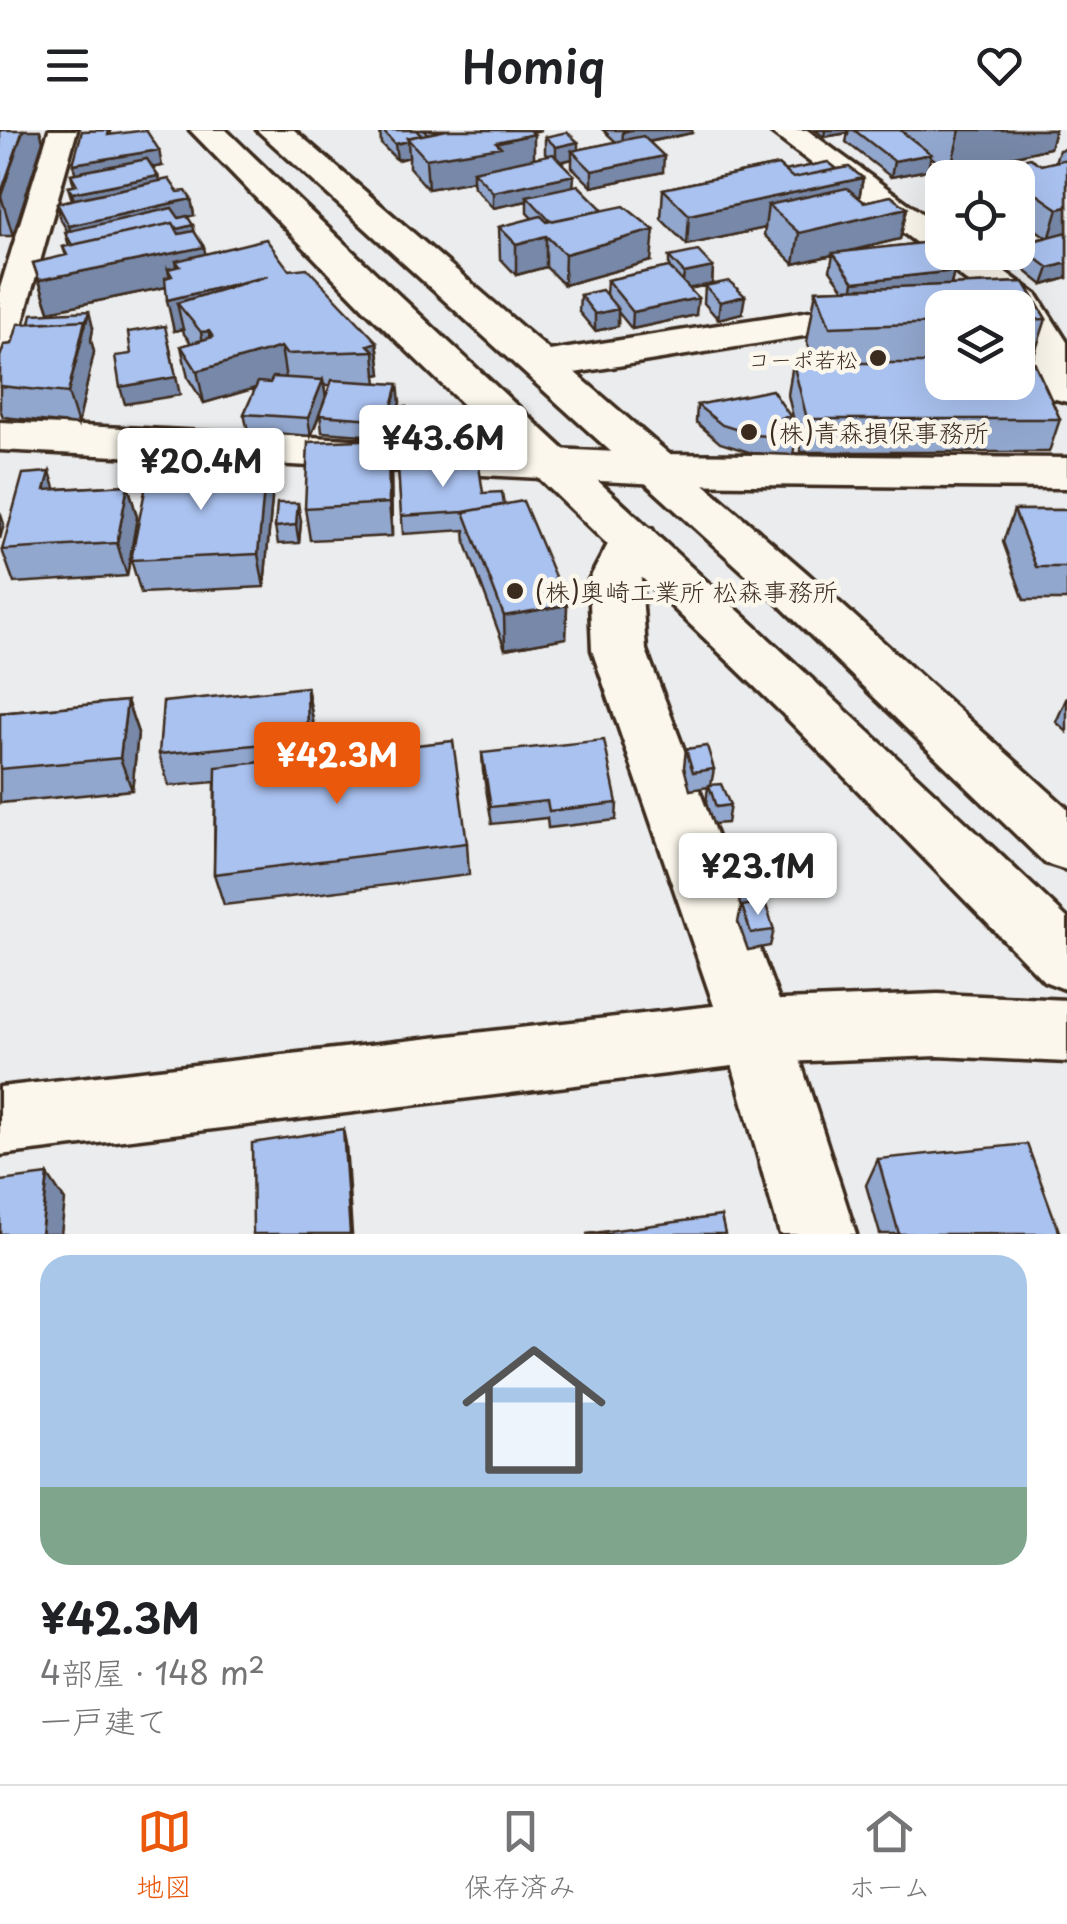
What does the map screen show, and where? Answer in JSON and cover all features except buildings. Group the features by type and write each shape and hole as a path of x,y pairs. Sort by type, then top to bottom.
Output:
{"street":[{"path":"207,130 352,275 803,699 1067,961"},
{"path":"274,130 659,469 1067,845"},
{"path":"785,130 925,233"},
{"path":"970,270 990,290"},
{"path":"1035,304 1067,302"},
{"path":"543,365 810,323 925,313"},
{"path":"1035,320 1067,388"},
{"path":"0,436 659,469 1067,473"},
{"path":"634,541 615,580 619,650 756,1032 818,1234"},
{"path":"0,1120 756,1032 938,1025 1067,1031"}],"lane":[{"path":"0,343 62,130"}],"place":[{"name":"コーポ若松","path":"878,358"},
{"name":"(株)青森損保事務所","path":"749,432"},
{"name":"(株)奥崎工業所 松森事務所","path":"515,591"}]}
